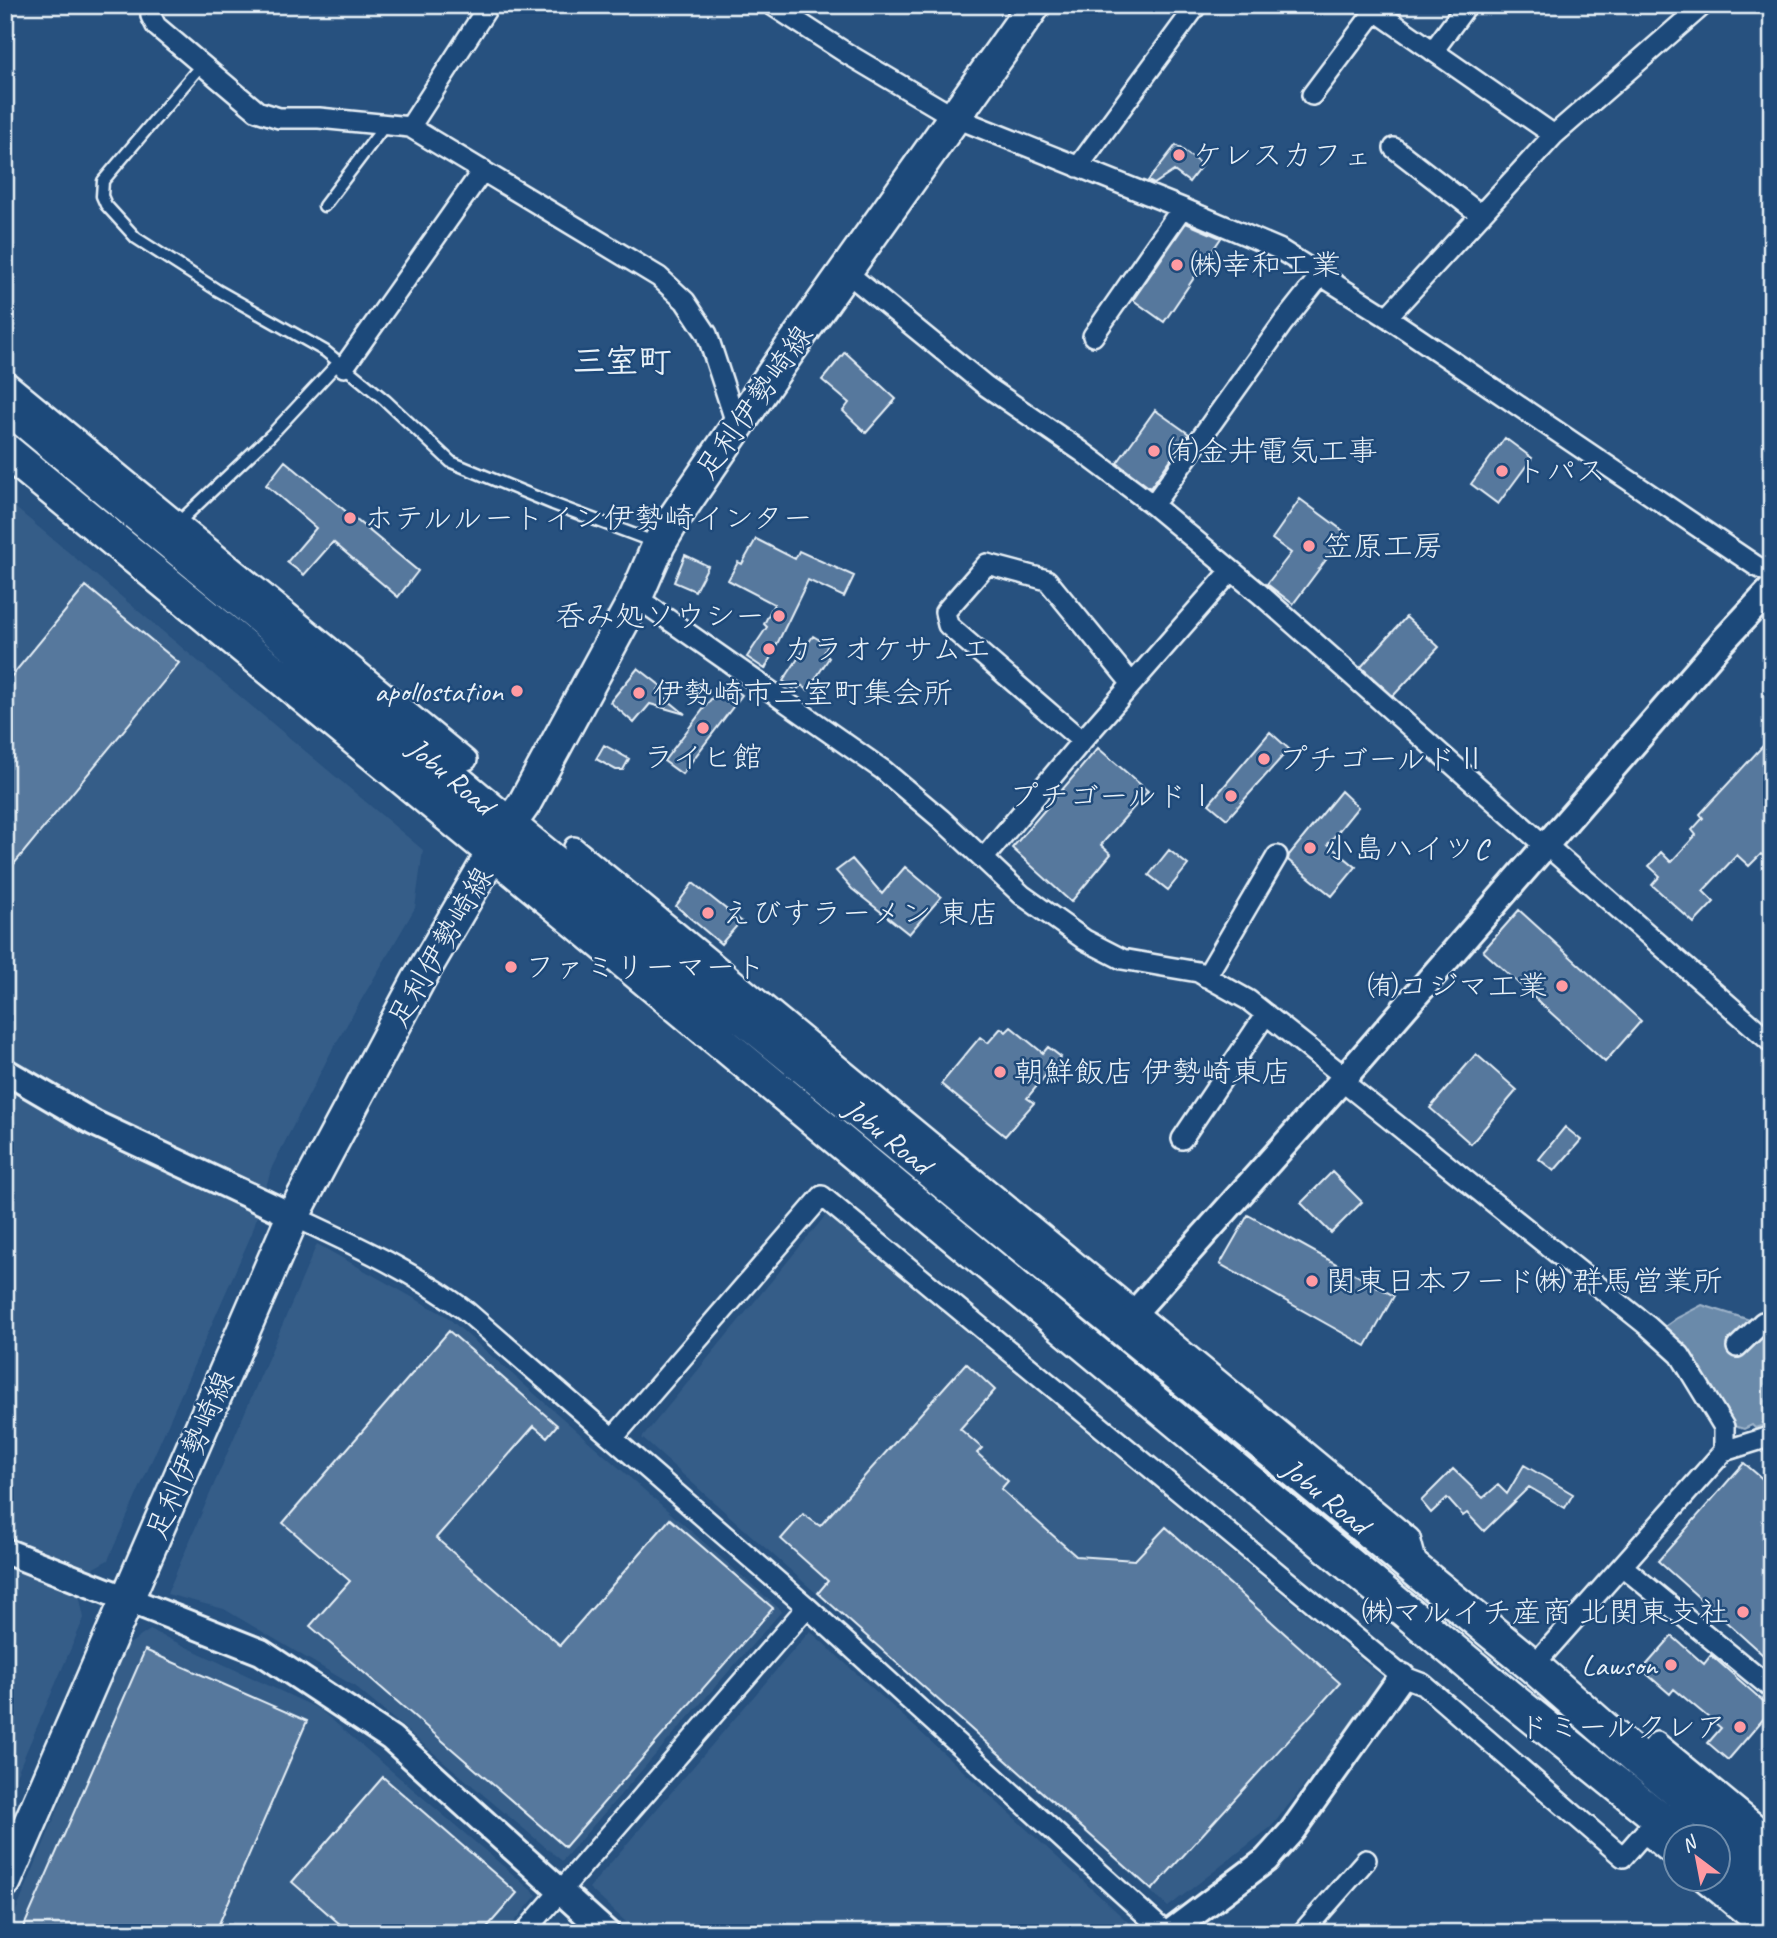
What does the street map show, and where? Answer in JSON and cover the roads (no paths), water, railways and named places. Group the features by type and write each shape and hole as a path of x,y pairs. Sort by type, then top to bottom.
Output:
{"highway":[{"name":"Jobu Road","path":"5,404 323,669 501,839 677,963 1533,1666 1641,1761 1772,1868"},
{"name":"Jobu Road","path":"5,450 501,839 1510,1698 1664,1822"},
{"path":"1732,1878 1772,1910"}],"main road":[{"name":"足利伊勢崎線","path":"5,1881 293,1216 419,979 524,804 636,597 659,544 737,426 1034,5"}],"street":[{"path":"151,5 150,16 156,26 257,111 267,116 410,127 659,277 685,301 706,334 737,426"},
{"path":"410,127 489,5"},
{"path":"772,5 954,117 1279,249 1387,317 1733,551 1772,574"},
{"path":"1078,167 1197,5"},
{"path":"1433,51 1467,5"},
{"path":"1387,317 1554,135 1703,5"},
{"path":"1312,95 1371,8 1554,135"},
{"path":"1394,148 1481,215"},
{"path":"342,365 483,170"},
{"path":"1093,336 1182,208"},
{"path":"845,271 986,386 1081,451 1153,505 1772,1043"},
{"path":"1153,505 1283,323 1321,275"},
{"path":"5,380 467,760"},
{"path":"1082,741 948,625 945,611 986,564 1047,580 1132,684"},
{"path":"983,859 1231,571"},
{"path":"1135,1312 1343,1079 1772,588"},
{"path":"636,597 883,770 941,818 1022,895 1085,940 1122,958 1198,972 1248,1000 1266,1014 1680,1355 1724,1427 1724,1451"},
{"path":"312,634 323,669"},
{"path":"575,847 1410,1538 1419,1572"},
{"path":"1206,977 1277,856"},
{"path":"677,963 718,965"},
{"path":"1182,1139 1266,1014"},
{"path":"5,1071 94,1123 293,1216 434,1287 466,1311 807,1607 1168,1933 1266,1860 1292,1831 1402,1676"},
{"path":"613,1438 822,1196 1402,1676 1423,1684 1623,1857 1644,1833 1662,1848"},
{"path":"1737,1347 1763,1322"},
{"path":"1533,1666 1724,1451 1772,1436"},
{"path":"5,1551 261,1652 381,1731 607,1933"},
{"path":"1622,1566 1772,1689"},
{"path":"524,1933 807,1607"},
{"path":"1641,1761 1657,1742 1772,1837"},
{"path":"1302,1933 1366,1860"},
{"path":"1716,1892 1766,1933"}],"lane":[{"path":"202,64 103,181 102,195 106,205 136,238 216,290 325,351 385,400 451,462 553,505 659,544"},
{"path":"324,206 386,124"},
{"path":"178,523 342,365"}],"place":[{"name":"ケレスカフェ","path":"1179,155"},
{"name":"㈱幸和工業","path":"1177,265"},
{"name":"㈲金井電気工事","path":"1154,451"},
{"name":"トパス","path":"1502,471"},
{"name":"ホテルルートイン伊勢崎インター","path":"350,518"},
{"name":"笠原工房","path":"1309,546"},
{"name":"呑み処ソウシー","path":"779,616"},
{"name":"カラオケサムエ","path":"769,649"},
{"name":"apollostation","path":"517,691"},
{"name":"伊勢崎市三室町集会所","path":"639,693"},
{"name":"ライヒ館","path":"703,728"},
{"name":"プチゴールドⅡ","path":"1264,759"},
{"name":"プチゴールドⅠ","path":"1231,796"},
{"name":"小島ハイツC","path":"1310,848"},
{"name":"えびすラーメン 東店","path":"708,913"},
{"name":"ファミリーマート","path":"511,967"},
{"name":"㈲コジマ工業","path":"1562,986"},
{"name":"朝鮮飯店 伊勢崎東店","path":"1000,1072"},
{"name":"関東日本フード㈱ 群馬営業所","path":"1312,1281"},
{"name":"㈱マルイチ産商 北関東支社","path":"1743,1612"},
{"name":"Lawson","path":"1671,1665"},
{"name":"ドミールクレア","path":"1740,1727"}],"district":[{"name":"三室町","path":"622,361"}]}
